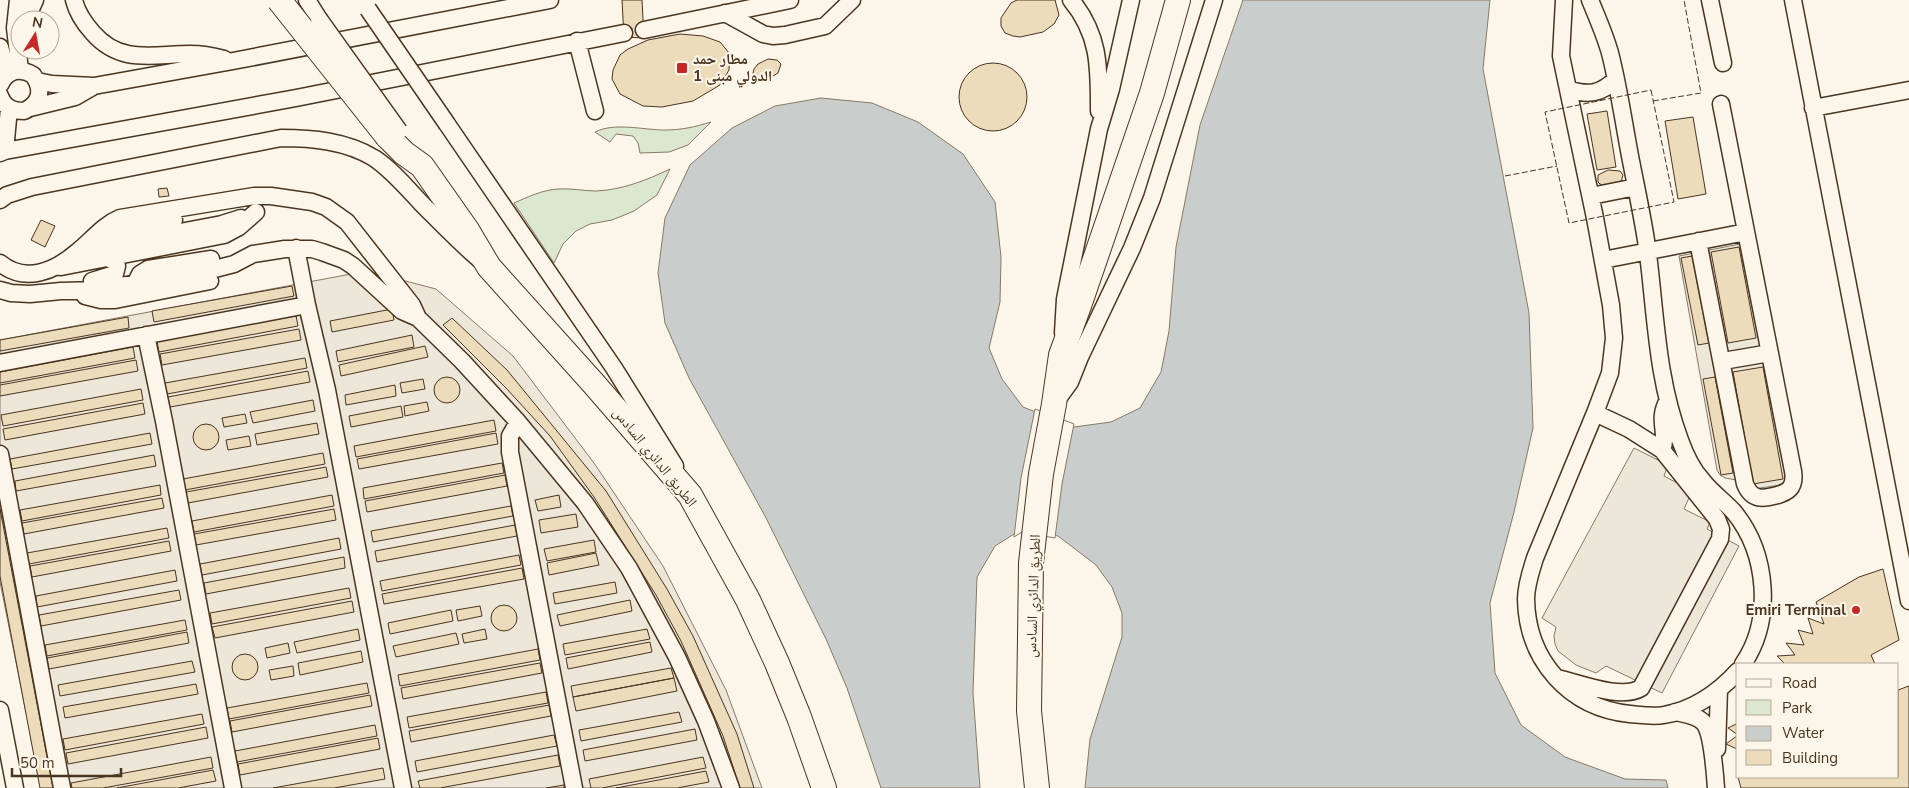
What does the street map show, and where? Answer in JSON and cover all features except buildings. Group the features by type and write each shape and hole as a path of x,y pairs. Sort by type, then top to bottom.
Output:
{"highway":[{"name":"الطريق الدائري السادس","path":"279,0 393,133 404,152 422,166 467,230 489,267 605,396 690,495 748,600 777,663 799,717 824,788"},
{"name":"الطريق الدائري السادس","path":"1037,788 1029,712 1031,563 1041,474 1061,355 1152,93 1178,0"}],"lane":[{"path":"74,0 80,17 96,37 110,49 130,56 162,57 189,54 233,61"},
{"path":"307,0 393,133"},
{"path":"37,81 52,84 94,86 550,0"},
{"path":"644,30 790,0"},
{"path":"725,13 763,34 773,36 785,35 826,26 852,0"},
{"path":"1071,0 1090,29 1098,59 1099,129"},
{"path":"1061,355 1066,299 1099,129 1111,89 1131,0"},
{"path":"1053,411 1070,382 1146,214 1162,172 1214,0"},
{"path":"1564,0 1561,56 1612,305 1614,338 1610,373 1529,576 1526,597 1531,634 1543,661 1555,677 1577,696 1598,708 1619,713 1641,716 1663,715 1675,712 1720,690 1736,673"},
{"path":"1590,0 1607,44 1616,79 1648,252 1658,352 1668,400 1680,442 1702,480 1734,512 1741,522 1759,561 1763,598 1762,619 1756,640 1744,663"},
{"path":"1710,0 1722,63"},
{"path":"1792,0 1909,601"},
{"path":"365,4 614,368 672,459 690,495"},
{"path":"94,86 75,97 24,111 16,111 4,105 3,152 296,98 624,33"},
{"path":"578,41 595,111"},
{"path":"0,47 9,77"},
{"path":"9,77 14,60"},
{"path":"9,77 33,76 37,81 40,96 30,108"},
{"path":"1568,89 1591,93 1608,87 1616,79"},
{"path":"1813,108 1909,90"},
{"path":"1698,241 1746,484 1752,494 1763,499 1786,492 1793,483 1794,478 1721,104"},
{"path":"0,200 7,195 32,188 281,138 313,139 344,146 373,158 394,174 456,240 489,267"},
{"path":"1591,196 1636,188"},
{"path":"70,258 115,220 126,217 254,196 312,202 326,207 347,222 412,305 418,318"},
{"path":"0,263 6,268 26,275 35,274 53,268 224,235 239,228 256,212 277,199"},
{"path":"53,268 70,258 96,248 222,224 256,212"},
{"path":"1603,260 1746,232"},
{"path":"296,248 332,414 404,788"},
{"path":"135,284 140,274 148,269 232,255 296,248 322,252 344,260 362,273 402,311 418,318 462,361 518,422 571,484 603,528 628,568 677,657 697,698 731,788"},
{"path":"0,290 11,293 30,294 98,290 211,270 234,264 253,254"},
{"path":"61,291 115,274 116,262 108,258"},
{"path":"61,291 101,300 115,300 206,282 223,276 234,264"},
{"path":"0,363 307,305"},
{"path":"146,336 164,421 233,788"},
{"path":"1723,361 1770,353"},
{"path":"1662,450 1665,440 1662,416 1668,400"},
{"path":"1555,677 1622,693 1641,688 1720,539 1721,529 1717,519 1662,450 1630,429 1595,413"},
{"path":"518,422 510,436 510,452 574,788"},
{"path":"0,454 62,788"},
{"path":"1714,760 1719,744 1720,690"},
{"path":"0,710 15,788"},
{"path":"1675,712 1691,716 1704,724 1708,732 1714,760 1716,788"}],"green space":[{"path":"711,122 688,145 669,152 640,153 638,143 633,136 616,134 610,142 595,132 611,127 656,130 677,129"},
{"path":"670,169 657,195 634,211 612,220 590,224 576,231 563,244 554,263 514,203 535,194 552,190 596,191 615,189 643,181"}],"shaded area":[{"path":"1740,244 1787,484 1740,491 1736,480 1725,478 1717,470 1679,256"},
{"path":"367,271 436,289 513,356 594,463 663,566 726,690 762,788 41,788 0,582 0,340"},
{"path":"1634,448 1668,465 1664,476 1692,491 1684,509 1710,522 1707,529 1739,546 1662,693 1606,666 1596,673 1576,665 1558,651 1554,636 1556,627 1542,618"}],"water":[{"path":"1243,0 1490,0 1483,69 1529,313 1533,428 1514,512 1490,603 1495,673 1521,725 1565,757 1625,779 1666,780 1668,788 1085,788 1090,739 1122,637 1122,613 1112,587 1096,565 1058,536 1022,529 995,546 977,577 973,693 980,788 881,788 847,688 826,639 765,516 689,378 665,323 658,273 665,218 690,165 732,128 775,106 821,98 872,103 918,122 963,154 995,202 1001,257 1000,302 989,348 1002,379 1023,407 1074,427 1111,422 1140,408 1161,372 1169,331 1176,247 1200,125"}],"pier":[{"path":"1035,409 1074,424 1062,484 1055,538 1022,532 1014,537 1021,478"}],"fence":[{"path":"1653,101 1701,93 1684,0"},
{"path":"1651,90 1674,202 1569,223 1545,112 1651,90"},
{"path":"1505,176 1557,166"}],"place":[{"name":"مطار حمد الدولي مبنى 1","path":"682,68"},
{"name":"Emiri Terminal","path":"1856,610"}]}
